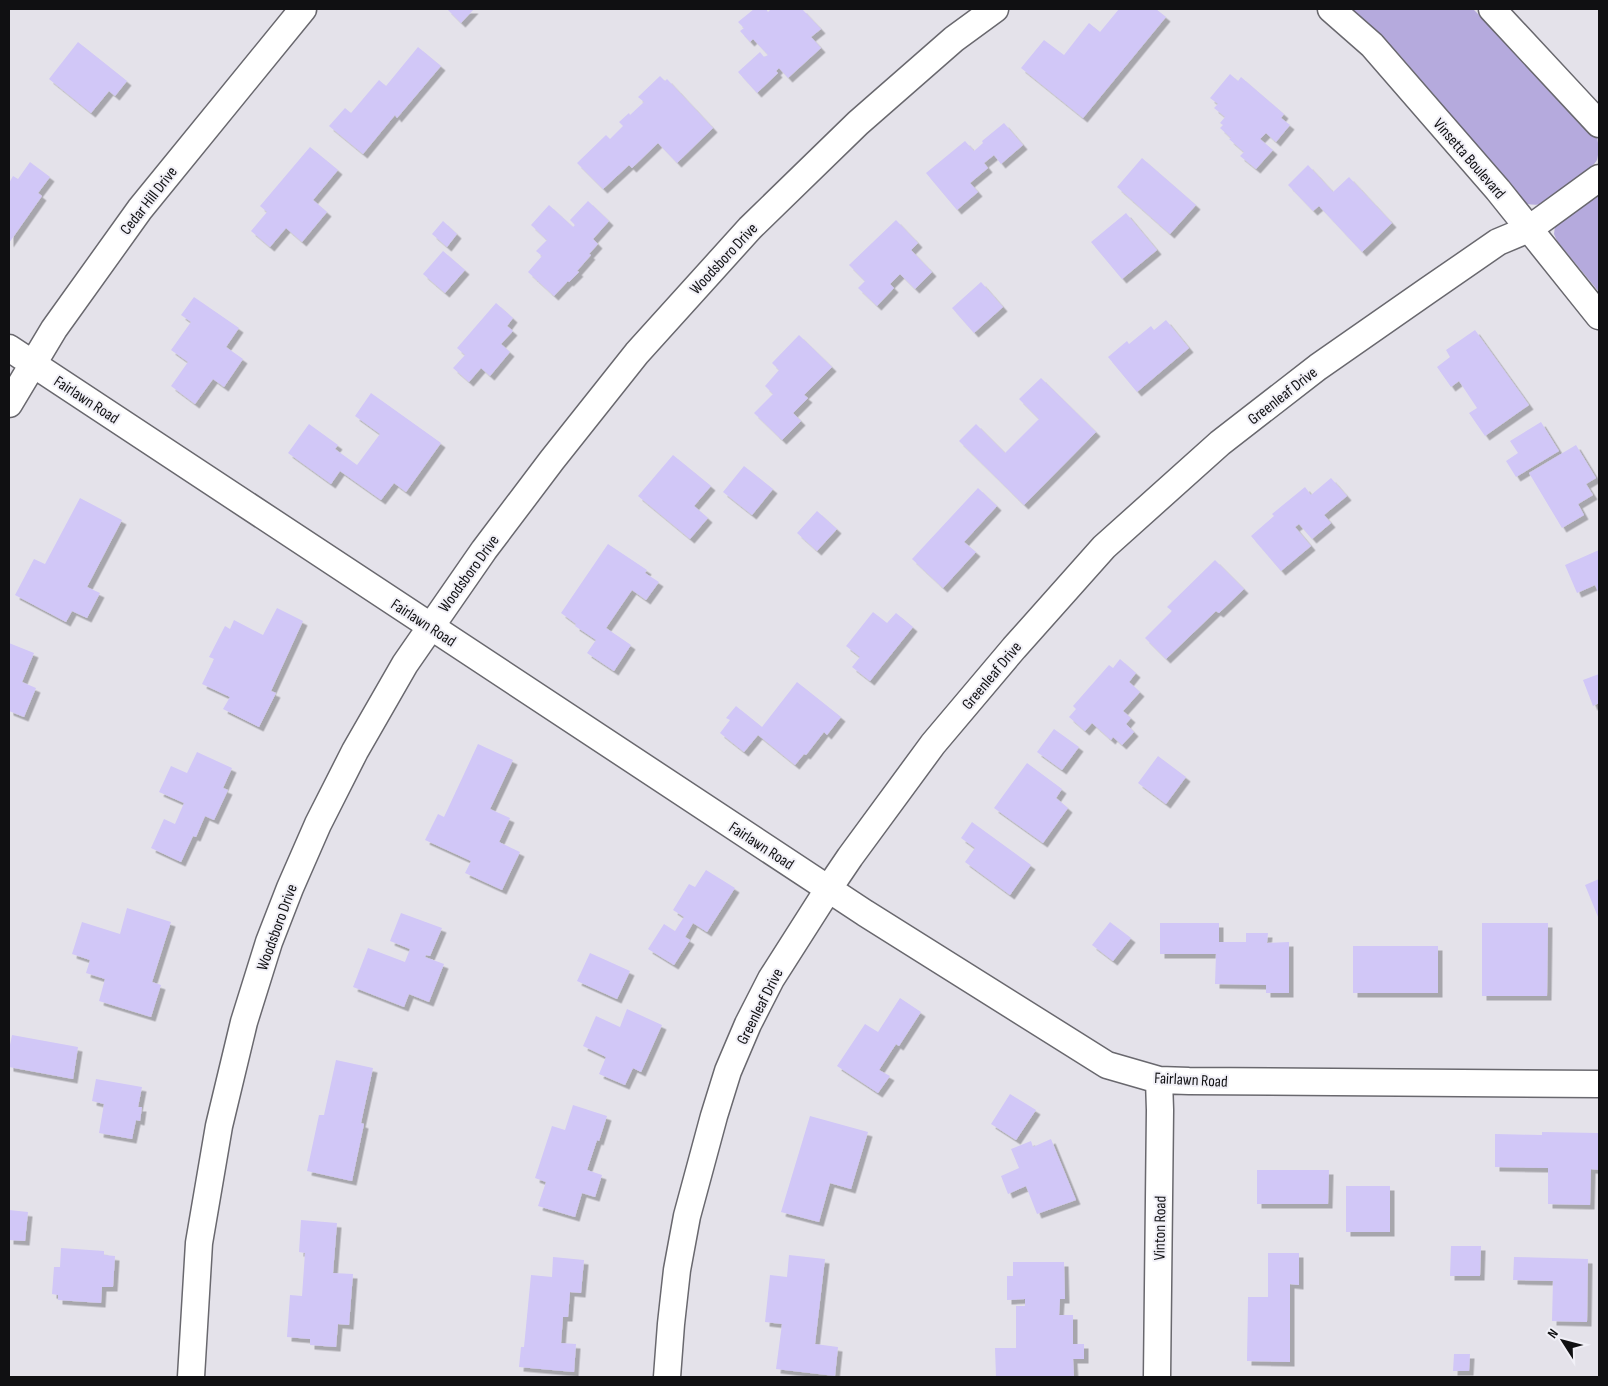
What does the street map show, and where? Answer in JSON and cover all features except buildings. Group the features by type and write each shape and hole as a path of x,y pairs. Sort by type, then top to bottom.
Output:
{"street":[{"name":"Cedar Hill Drive","path":"9,404 60,322 140,209 303,9"},
{"name":"Woodsboro Drive","path":"191,1377 199,1243 219,1126 244,1022 269,942 314,833 355,751 405,664 484,550 637,353 750,228 858,123 954,40 996,9"},
{"name":"Vinsetta Boulevard","path":"1331,9 1372,45 1498,190 1599,316"},
{"path":"1492,9 1599,124"},
{"name":"Greenleaf Drive","path":"667,1377 677,1270 687,1216 711,1124 728,1071 748,1024 771,979 850,857 934,744 1014,648 1104,547 1220,443 1318,367 1498,242 1529,228 1599,178"},
{"name":"Fairlawn Road","path":"9,348 865,913 1107,1064 1159,1080 1599,1084"},
{"name":"Vinton Road","path":"1157,1377 1159,1080"}],"shaded area":[{"path":"1349,9 1473,9 1595,129 1598,144 1597,160 1582,176 1551,201 1535,205 1527,204 1398,53"},
{"path":"1599,192 1599,292 1557,241 1554,234 1555,226"}]}
